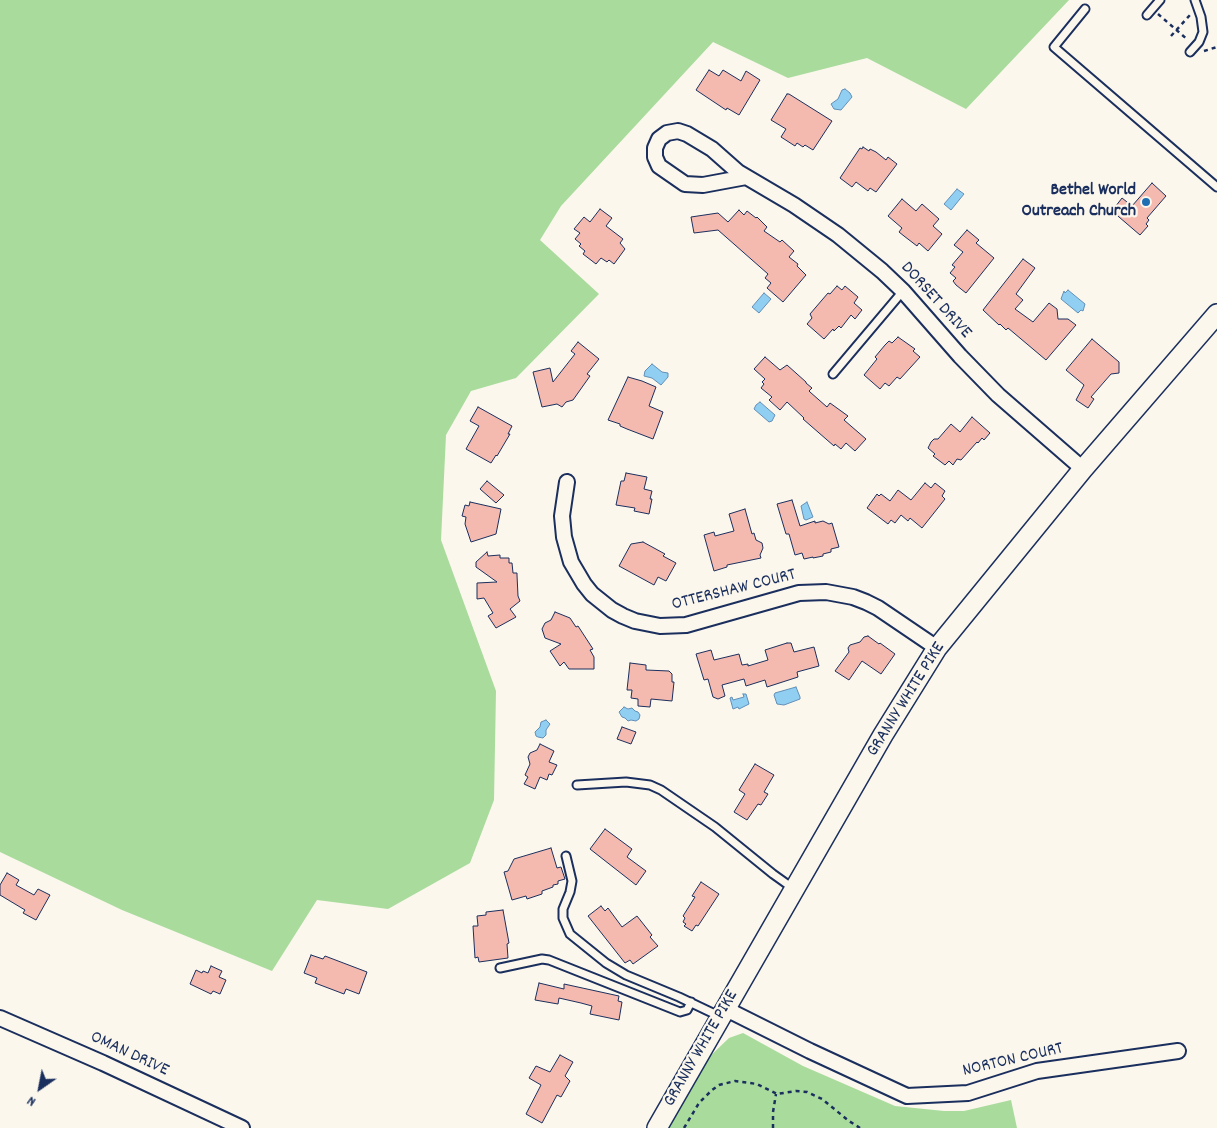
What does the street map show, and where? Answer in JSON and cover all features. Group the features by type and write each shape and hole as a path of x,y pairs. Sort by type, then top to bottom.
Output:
{"main road":[{"name":"GRANNY WHITE PIKE","path":"657,1128 883,735 937,648 1083,469 1217,314"}],"street":[{"name":"DORSET DRIVE","path":"746,177 703,185 685,184 664,171 657,164 654,154 656,145 659,139 668,133 682,132 712,149 746,177 794,205 838,235 903,291 980,377 1020,415 1083,469"},
{"name":"OTTERSHAW COURT","path":"567,482 562,516 564,537 571,562 592,594 624,616 635,621 660,626 686,625 799,593 840,593 878,608 937,648"},
{"name":"NORTON COURT","path":"724,1013 907,1096 968,1093 1037,1071 1178,1051"},
{"name":"OMAN DRIVE","path":"0,1018 103,1063 242,1128"}],"lane":[{"path":"1149,12 1160,0"},
{"path":"1192,50 1200,42 1203,32 1196,3"},
{"path":"1085,9 1054,46 1217,187"},
{"path":"833,374 903,291"},
{"path":"577,784 626,782 661,790 715,827 794,889"},
{"path":"566,856 572,881 563,918 570,934 612,967 639,981 724,1013"},
{"path":"500,968 542,959 549,960 680,1012 687,1010 691,1002"}],"path":[{"path":"1171,36 1196,3"},
{"path":"1149,12 1176,30 1192,50 1202,52 1217,47"},
{"path":"684,1128 699,1103 712,1090 726,1083 746,1082 756,1084 776,1094 800,1091 814,1094 860,1128"},
{"path":"772,1128 776,1094"}],"green space":[{"path":"0,0 1069,0 966,109 867,58 788,78 713,42 561,206 540,240 599,294 516,378 471,391 446,435 441,540 496,691 494,800 470,863 388,909 317,900 272,971 122,910 0,852"},
{"path":"743,1033 803,1066 895,1106 964,1111 1011,1100 1017,1128 667,1128 705,1061 729,1038"}],"water":[{"path":"845,89 852,97 841,110 834,109 831,104 838,99 842,90"},
{"path":"957,189 964,194 951,210 944,204"},
{"path":"1068,290 1085,304 1083,311 1081,310 1078,313 1061,299 1064,291 1065,293"},
{"path":"764,293 771,299 759,313 752,307"},
{"path":"652,364 662,372 668,373 668,377 661,385 652,378 644,376 645,371"},
{"path":"760,402 775,415 772,421 769,422 754,409"},
{"path":"807,502 813,517 806,520 804,519 801,506"},
{"path":"796,687 800,699 784,705 777,704 775,693"},
{"path":"743,694 746,694 749,704 739,709 738,707 733,709 730,698 732,697 733,700 744,697"},
{"path":"624,707 632,708 638,712 640,715 639,719 628,721 622,717 619,712"},
{"path":"546,720 550,724 546,730 546,735 543,738 536,736 535,732 540,727 541,722"}],"building":[{"path":"709,70 719,76 723,70 741,81 746,71 760,80 739,115 727,108 726,110 696,90"},
{"path":"787,94 832,121 813,150 797,143 795,146 781,137 786,129 771,120"},
{"path":"863,147 869,151 870,149 876,152 886,160 888,157 897,164 876,192 870,188 868,191 856,182 852,187 840,178 860,148 862,149"},
{"path":"1152,183 1166,196 1147,218 1149,220 1146,224 1148,226 1140,235 1112,211 1122,198 1132,206"},
{"path":"902,199 916,211 922,204 939,219 933,226 942,234 928,251 919,243 917,246 899,232 902,228 888,216"},
{"path":"600,209 612,218 606,226 623,239 620,243 625,249 614,264 609,260 607,262 601,258 596,264 583,254 585,251 575,239 580,233 574,229 584,217 590,222"},
{"path":"739,210 744,215 747,211 757,217 767,227 764,231 780,242 782,240 794,251 789,257 798,264 797,266 806,275 783,302 767,288 771,283 765,278 768,274 718,230 694,233 691,217 718,213 728,222"},
{"path":"967,230 979,240 976,243 994,258 966,293 956,285 953,281 956,278 950,273 955,267 952,265 963,252 954,245"},
{"path":"1023,259 1035,268 1016,294 1023,300 1015,309 1033,322 1049,303 1057,309 1058,319 1068,319 1076,325 1046,360 1008,328 1006,330 999,325 983,310"},
{"path":"837,286 842,290 845,286 858,297 854,303 862,310 855,319 851,315 841,328 839,326 834,331 833,329 824,339 807,324 812,318 810,314 828,293 830,294"},
{"path":"898,337 915,349 913,351 920,357 900,379 897,377 889,386 885,383 880,389 864,375 885,345 889,341 892,343"},
{"path":"1092,339 1119,362 1119,373 1111,374 1091,397 1094,399 1088,408 1076,400 1084,385 1066,370"},
{"path":"578,342 599,359 587,374 590,376 573,400 566,402 562,407 557,404 542,407 533,372 550,368 553,382 575,354 571,351"},
{"path":"765,357 780,370 787,365 812,388 809,391 827,407 830,403 848,416 844,420 866,439 855,451 846,443 841,449 835,444 834,446 787,402 780,410 769,400 772,397 761,388 764,384 762,382 765,379 754,369"},
{"path":"628,377 656,387 649,406 663,412 653,439 608,420"},
{"path":"478,407 512,426 508,434 510,434 491,463 466,449 479,426 470,421"},
{"path":"972,417 990,433 984,440 982,438 977,442 961,460 957,459 953,465 949,461 945,465 933,456 935,454 928,448 934,439 938,439 951,424 960,432"},
{"path":"626,473 647,477 644,489 652,491 649,514 634,511 635,508 616,505 621,481 624,481"},
{"path":"487,481 504,495 496,503 480,489"},
{"path":"925,483 931,488 935,483 945,491 942,496 945,499 922,528 910,518 908,521 901,515 895,523 891,520 888,524 867,508 877,494 879,496 881,494 890,501 898,490 911,500"},
{"path":"792,500 800,526 815,521 815,523 823,521 829,524 832,523 839,547 831,549 831,552 823,554 823,556 813,558 804,559 802,553 795,555 777,504"},
{"path":"470,502 501,509 496,534 471,542 465,524 466,517 462,516 465,505 469,506"},
{"path":"745,509 752,534 754,533 756,540 762,543 761,558 727,565 727,567 714,571 704,535 714,532 715,536 734,531 729,514"},
{"path":"643,542 665,554 663,556 676,563 666,581 658,577 654,585 619,566 631,544"},
{"path":"487,552 488,556 500,555 500,558 509,558 509,563 512,563 513,573 517,573 520,601 510,609 516,617 496,628 488,616 493,613 484,598 477,599 477,583 497,582 476,567 476,562"},
{"path":"555,612 570,618 576,627 578,626 593,649 590,650 594,657 594,669 569,669 564,662 560,666 550,651 561,644 545,638 542,629 545,623 551,620"},
{"path":"868,636 895,654 881,674 862,661 849,680 835,671 849,652 848,648 850,645 860,642 864,637"},
{"path":"791,643 794,652 814,647 819,666 797,672 798,677 767,687 765,680 746,686 744,679 722,685 725,696 718,699 713,697 708,679 704,680 696,654 711,650 714,660 739,654 742,665 748,664 748,666 768,660 765,650"},
{"path":"630,663 646,665 646,670 669,671 672,674 672,682 674,682 672,701 651,699 650,707 638,706 638,699 631,698 632,690 627,690"},
{"path":"622,727 636,732 631,744 617,739"},
{"path":"540,744 554,751 549,762 557,765 552,775 549,774 547,780 540,777 535,789 524,784 528,777 525,775 530,764 528,757 530,753 537,750"},
{"path":"755,764 774,775 764,792 768,794 747,820 734,812 745,794 739,790"},
{"path":"605,829 632,849 627,857 646,871 636,885 590,849"},
{"path":"551,848 557,868 561,867 565,879 558,881 558,884 553,885 553,887 542,891 542,894 527,899 526,896 512,900 504,872 508,871 514,859"},
{"path":"7,873 19,880 16,885 34,895 38,889 50,895 36,920 23,913 25,910 0,895 0,885"},
{"path":"701,882 719,894 698,926 696,925 692,931 684,926 686,924 683,922 685,918 683,916 695,897 692,896"},
{"path":"601,906 605,911 608,908 622,927 637,916 658,946 633,964 630,960 625,963 588,916"},
{"path":"503,910 509,943 507,944 508,958 479,962 478,957 475,958 473,926 478,926 477,916 486,915 486,912"},
{"path":"311,955 323,959 325,956 367,972 359,994 346,989 344,994 315,983 317,978 304,973"},
{"path":"211,966 222,971 219,977 226,980 220,994 213,991 211,994 190,984 196,970 208,973"},
{"path":"539,983 564,989 564,984 619,996 618,1001 622,1002 619,1020 590,1014 592,1006 581,1003 559,998 558,1004 535,1000"},
{"path":"560,1055 573,1062 565,1076 570,1081 561,1097 557,1095 542,1123 526,1114 541,1085 529,1078 536,1066 550,1072"}],"place":[{"name":"Bethel World Outreach Church","path":"1146,202"}]}
